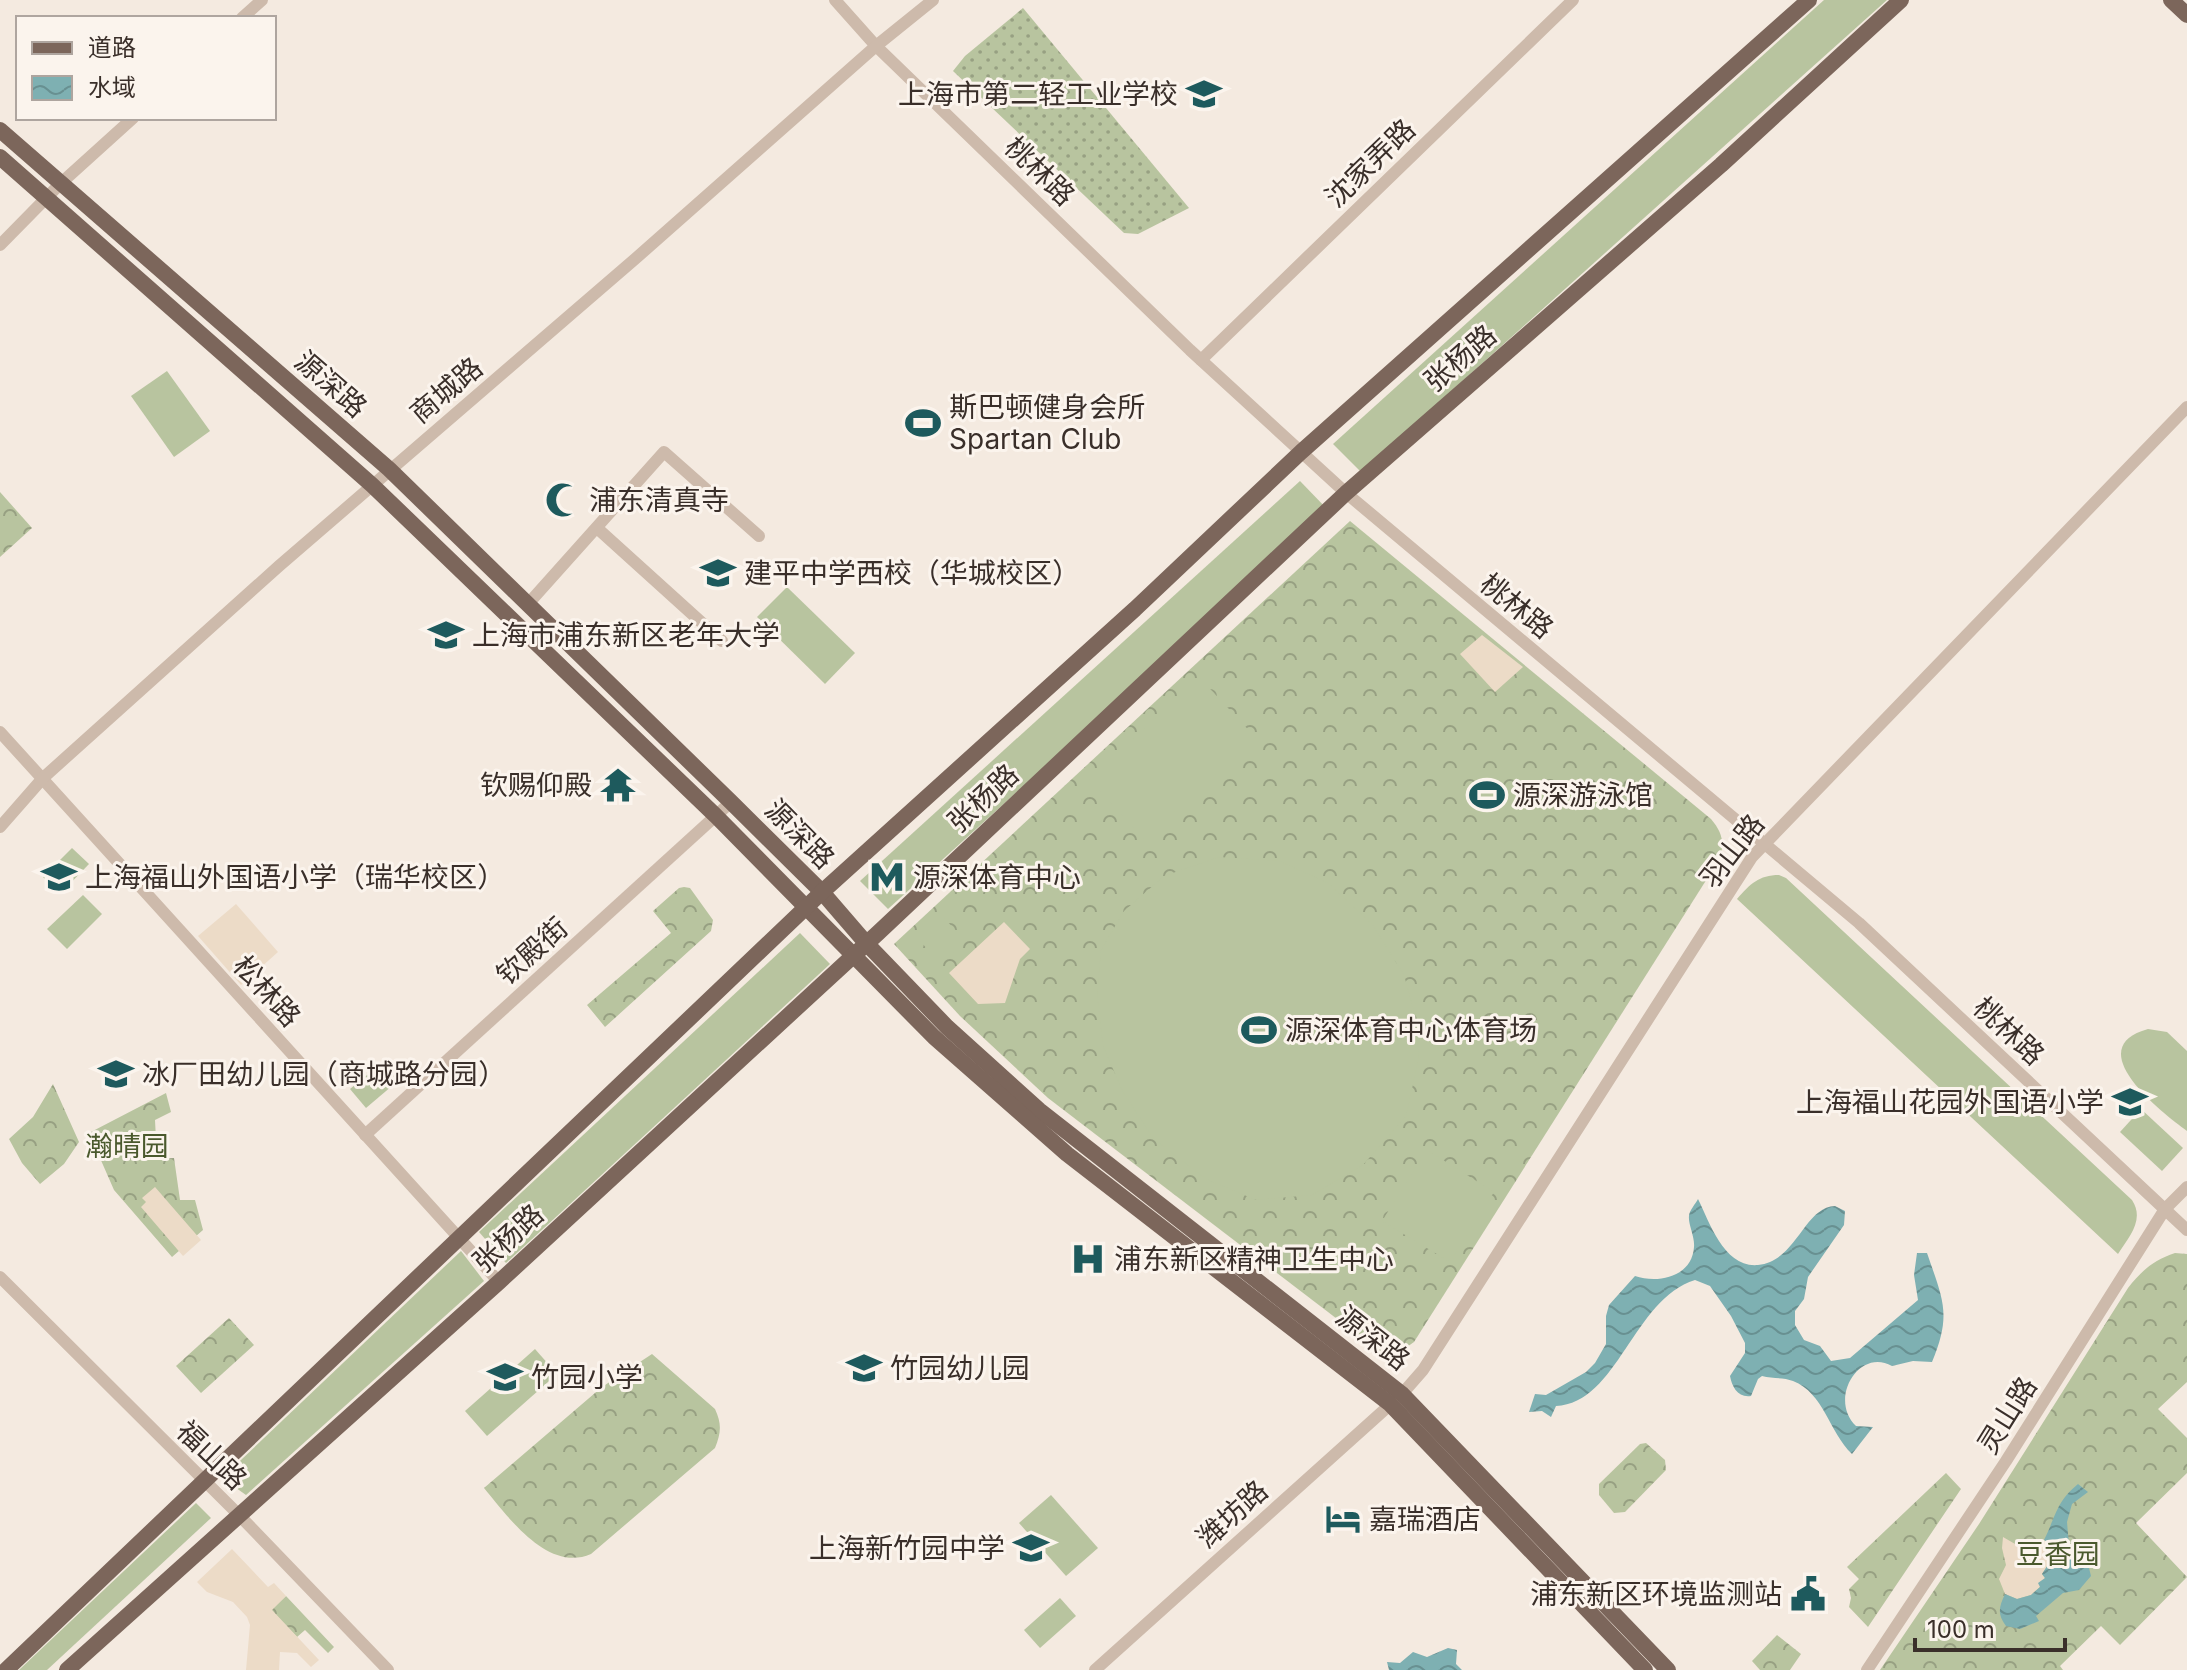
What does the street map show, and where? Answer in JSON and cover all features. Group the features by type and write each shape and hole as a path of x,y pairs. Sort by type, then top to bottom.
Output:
{"main road":[{"name":"张杨路","path":"6,1670 822,892 1135,609 1301,452 1809,0"},
{"name":"张杨路","path":"67,1670 499,1282 1346,493 1721,165 1901,0"},
{"path":"2171,0 2187,15"},
{"name":"源深路","path":"0,130 389,469 822,892 947,1027 1039,1110 1396,1399 1668,1670"},
{"name":"源深路","path":"0,157 372,485 716,816 934,1037 1067,1154 1396,1399 1645,1670"}],"street":[{"path":"244,16 262,0"},
{"name":"桃林路","path":"835,0 876,46 1201,360 1346,493 1859,923 2187,1230"},
{"name":"商城路","path":"0,827 43,778 389,469 933,0"},
{"name":"沈家弄路","path":"1201,360 1573,0"},
{"path":"0,245 60,184 131,120"},
{"name":"羽山路","path":"1396,1399 1423,1370 1742,871 1764,843 2187,407"},
{"path":"528,604 664,452 759,536"},
{"path":"597,528 722,641"},
{"name":"松林路","path":"0,732 499,1282"},
{"name":"钦殿街","path":"365,1135 731,802"},
{"name":"灵山路","path":"1867,1670 1998,1474 2165,1209 2187,1187"},
{"name":"福山路","path":"0,1277 238,1514 388,1670"},
{"name":"潍坊路","path":"1095,1670 1396,1399"}],"green space":[{"path":"1824,0 1887,0 1361,472 1333,444"},
{"path":"1023,8 1189,208 1138,234 1124,233 953,71 965,56"},
{"path":"167,371 210,431 174,457 131,396"},
{"path":"1300,481 1328,510 888,909 860,881"},
{"path":"0,492 32,528 0,557"},
{"name":"源深体育中心","path":"1350,521 1711,819 1721,835 1722,845 1717,863 1414,1342 1389,1352 1379,1351 1048,1098 960,1016 894,944"},
{"path":"787,587 855,653 825,684 757,617"},
{"path":"1200,678 1256,738 1144,839 1089,779"},
{"path":"72,848 89,864 60,894 43,877"},
{"name":"源深体育中心体育场","path":"1219,857 1279,861 1328,883 1372,924 1404,975 1415,1015 1419,1057 1406,1116 1363,1165 1312,1195 1256,1200 1206,1179 1154,1139 1123,1092 1103,1046 1097,994 1101,950 1124,911 1164,876"},
{"path":"1779,875 1786,878 2132,1200 2136,1207 2136,1221 2118,1254 1737,899 1755,881"},
{"path":"684,887 690,888 713,920 711,931 605,1027 587,1005 671,933 653,911"},
{"path":"83,895 102,914 67,949 47,929"},
{"path":"944,918 966,941 941,964 920,941"},
{"path":"800,933 830,964 506,1263 479,1232"},
{"path":"2148,1029 2167,1032 2187,1051 2187,1131 2145,1095 2123,1065 2121,1050 2129,1038"},
{"path":"383,1062 399,1080 366,1108 350,1089"},
{"path":"53,1084 79,1142 64,1164 40,1184 22,1163 9,1139 33,1117"},
{"name":"瀚晴园","path":"166,1093 171,1112 155,1120 157,1159 174,1158 180,1200 195,1200 203,1230 172,1257 114,1190 89,1133"},
{"path":"2141,1109 2183,1148 2162,1171 2120,1132"},
{"path":"1427,1150 1494,1192 1450,1262 1382,1221"},
{"path":"461,1251 484,1281 246,1495 222,1478"},
{"name":"豆香园","path":"2175,1253 2187,1254 2187,1382 2158,1409 2187,1438 2187,1473 2136,1523 2187,1577 2120,1645 2101,1626 2060,1666 2063,1670 1880,1670 1979,1524 2128,1288 2149,1266"},
{"path":"229,1318 254,1345 201,1393 176,1366"},
{"path":"535,1349 557,1374 487,1436 465,1411"},
{"path":"652,1354 715,1409 720,1428 715,1448 591,1554 575,1558 545,1549 517,1527 484,1488 602,1387"},
{"path":"1646,1443 1665,1460 1666,1470 1625,1512 1614,1513 1599,1495 1599,1484 1640,1444"},
{"path":"1946,1473 1961,1489 1868,1627 1849,1607 1849,1589 1859,1579 1847,1567"},
{"path":"1051,1495 1098,1548 1066,1576 1019,1523"},
{"path":"196,1503 211,1518 47,1670 19,1670"},
{"path":"286,1596 334,1647 328,1653 305,1630 297,1637 271,1610"},
{"path":"1060,1598 1076,1616 1040,1648 1024,1630"},
{"path":"1777,1635 1801,1654 1790,1670 1760,1670 1752,1661"}],"shaded area":[{"path":"1482,635 1523,667 1495,692 1460,654"},
{"path":"236,904 278,952 241,985 198,936"},
{"path":"1004,922 1030,949 1020,959 1005,1003 978,1004 949,973"},
{"path":"155,1187 201,1240 183,1256 141,1207 146,1202 142,1198"},
{"path":"2003,1537 2022,1548 2044,1540 2059,1549 2042,1574 2045,1578 2041,1586 2031,1595 2017,1599 2005,1594 1999,1579 2006,1565"},
{"path":"232,1549 268,1587 274,1583 286,1596 272,1610 319,1660 311,1667 297,1653 280,1652 279,1670 246,1670 250,1625 247,1617 233,1602 207,1592 197,1582"}],"water":[{"path":"1698,1199 1727,1252 1746,1264 1758,1265 1782,1254 1815,1215 1824,1209 1835,1206 1845,1211 1844,1225 1808,1277 1804,1299 1795,1311 1795,1325 1804,1340 1820,1346 1831,1361 1850,1358 1918,1300 1914,1275 1917,1253 1927,1253 1943,1307 1942,1331 1932,1362 1913,1361 1892,1366 1880,1362 1869,1364 1851,1379 1846,1390 1848,1415 1856,1426 1873,1427 1852,1454 1812,1394 1803,1387 1789,1380 1762,1376 1751,1396 1736,1391 1730,1376 1745,1353 1745,1343 1710,1286 1695,1280 1674,1291 1656,1307 1595,1388 1577,1401 1556,1406 1551,1417 1542,1411 1529,1412 1535,1394 1546,1395 1586,1372 1595,1363 1606,1344 1609,1305 1635,1276 1663,1278 1672,1276 1687,1265 1694,1247 1689,1214"},
{"path":"2078,1484 2088,1492 2072,1504 2067,1522 2069,1545 2089,1568 2091,1576 2079,1590 2063,1593 2036,1616 2039,1621 2020,1629 2006,1626 2000,1610 2005,1594 2017,1599 2031,1595 2040,1587 2038,1583 2045,1578 2042,1574 2058,1549 2044,1540 2061,1503"},
{"path":"1448,1648 1457,1650 1456,1664 1462,1670 1389,1670 1387,1662 1400,1663 1413,1652 1427,1657"}],"place":[{"name":"上海市第二轻工业学校","path":"1204,94"},
{"name":"斯巴顿健身会所 Spartan Club","path":"923,423"},
{"name":"浦东清真寺","path":"563,500"},
{"name":"建平中学西校（华城校区）","path":"718,573"},
{"name":"上海市浦东新区老年大学","path":"446,635"},
{"name":"钦赐仰殿","path":"618,785"},
{"name":"源深游泳馆","path":"1487,795"},
{"name":"上海福山外国语小学（瑞华校区）","path":"59,877"},
{"name":"源深体育中心","path":"887,877"},
{"name":"源深体育中心体育场","path":"1259,1030"},
{"name":"冰厂田幼儿园（商城路分园）","path":"116,1074"},
{"name":"上海福山花园外国语小学","path":"2130,1102"},
{"name":"浦东新区精神卫生中心","path":"1088,1259"},
{"name":"竹园幼儿园","path":"864,1368"},
{"name":"竹园小学","path":"505,1377"},
{"name":"嘉瑞酒店","path":"1343,1519"},
{"name":"上海新竹园中学","path":"1031,1548"},
{"name":"浦东新区环境监测站","path":"1808,1594"}]}
